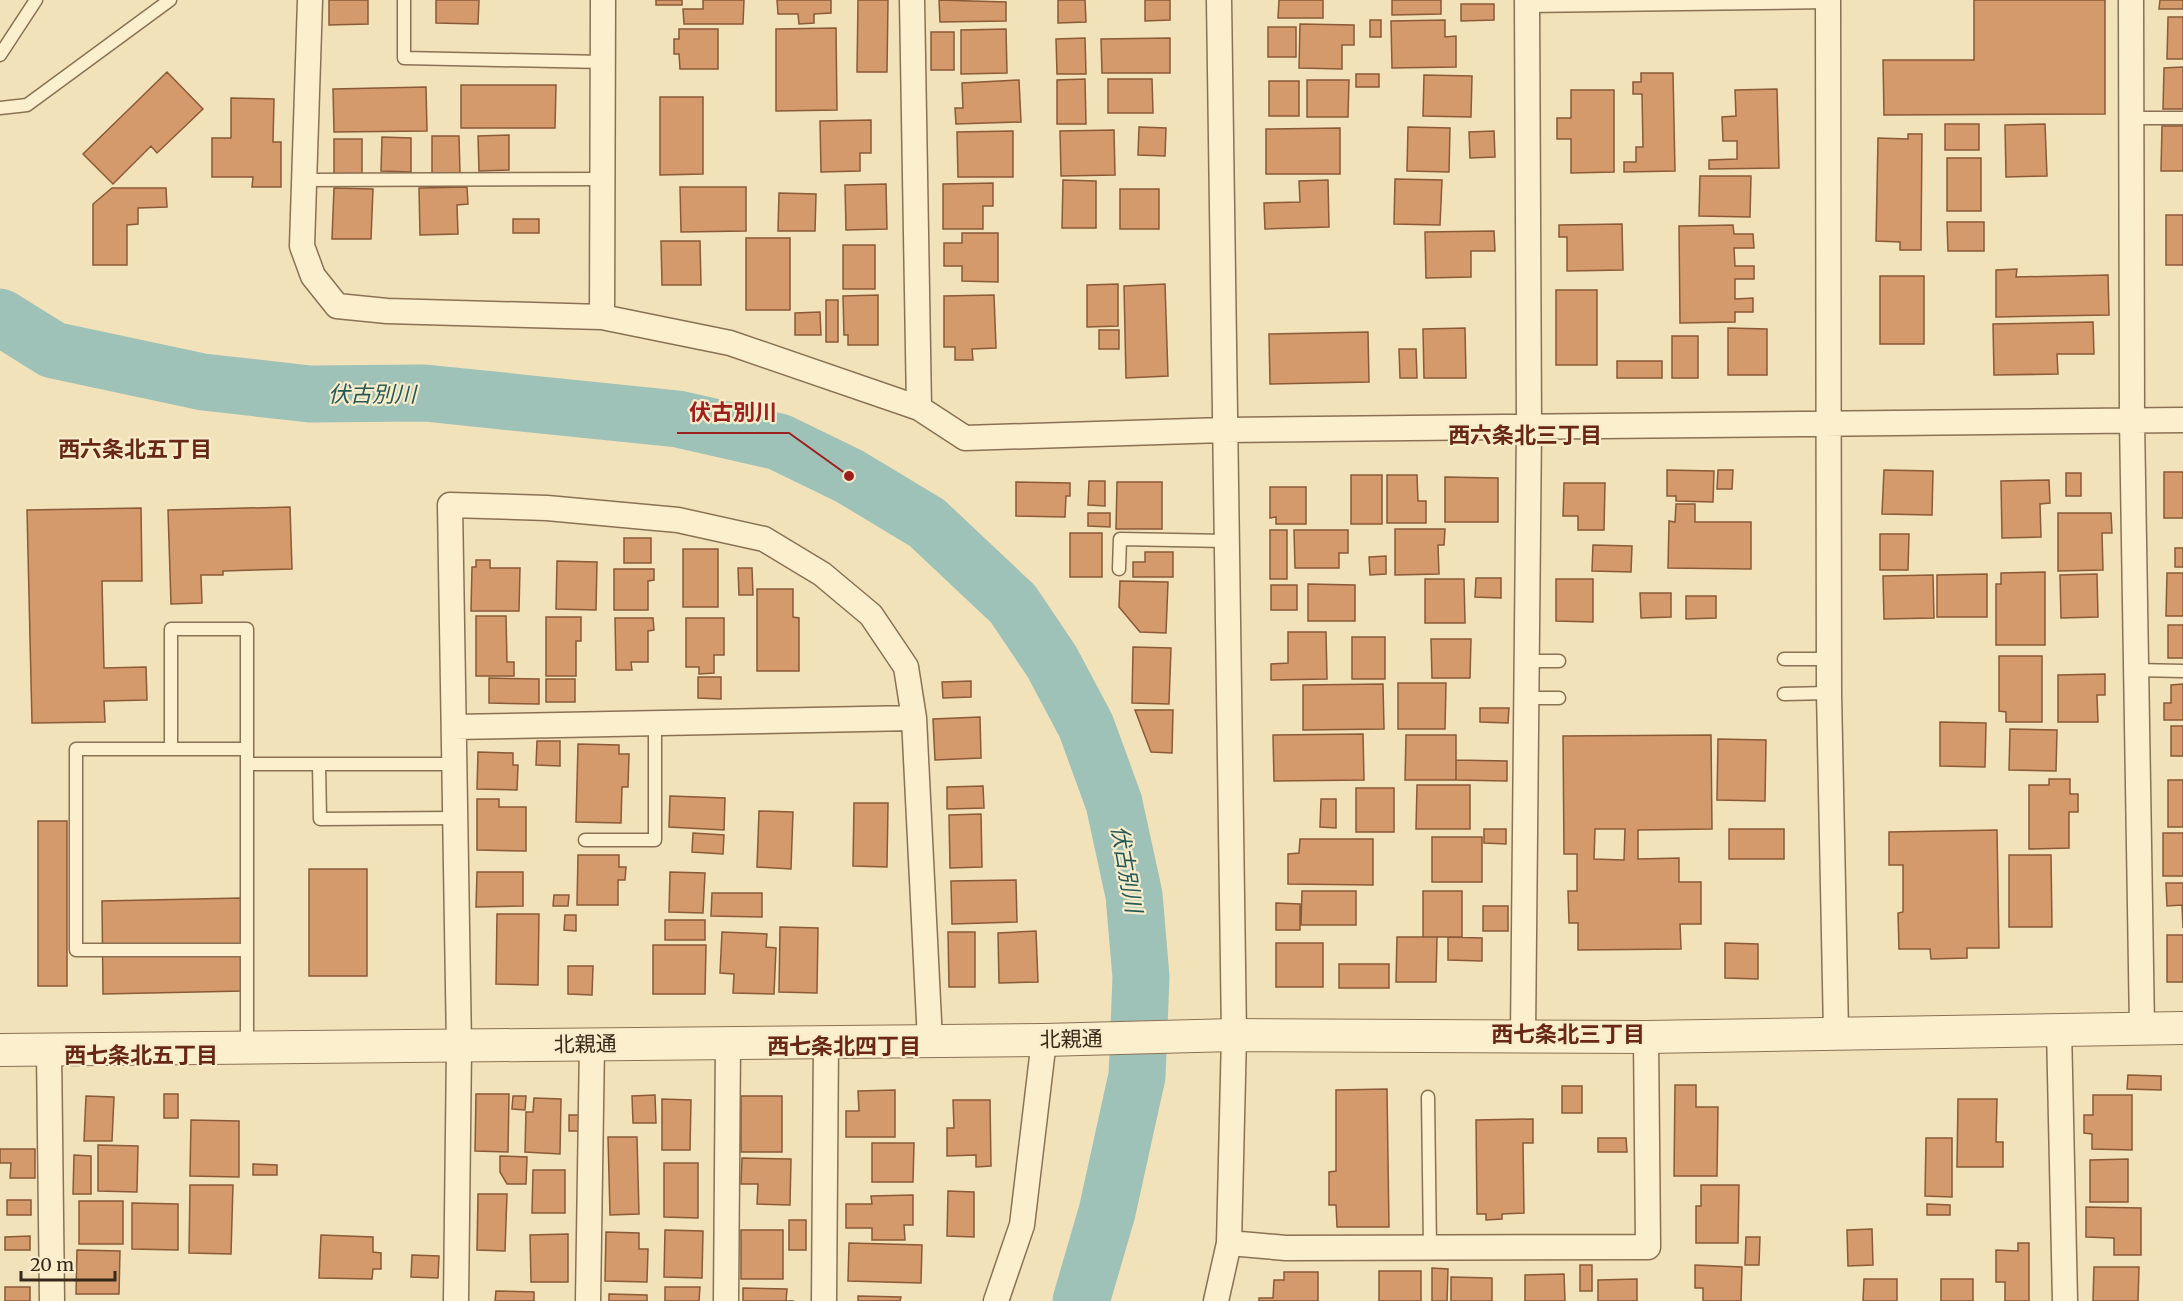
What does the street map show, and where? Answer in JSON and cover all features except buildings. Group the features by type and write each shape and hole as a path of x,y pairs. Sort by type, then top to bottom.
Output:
{"street":[{"path":"310,0 302,246 313,276 337,306 387,311 602,317 730,343 919,408 965,438 1224,430 2183,420"},
{"path":"602,317 603,0"},
{"path":"912,0 919,408"},
{"path":"1216,1301 1228,1243 1234,1035 1219,0"},
{"path":"2131,0 2132,420 2142,1028"},
{"path":"1827,1 1829,693 1836,1032"},
{"path":"1523,1036 1529,427 1527,3"},
{"path":"456,1301 459,1047 450,505 547,508 678,520 764,539 822,574 871,615 906,667 914,718 930,1041"},
{"path":"454,727 914,718"},
{"path":"2059,1028 2065,1301"},
{"name":"北親通","path":"0,1050 1044,1040 1234,1035 1646,1037 2059,1028 2183,1028"},
{"path":"1228,1243 1286,1248 1648,1246 1646,1037"},
{"path":"996,1301 1022,1225 1044,1040"},
{"path":"726,1301 728,1042"},
{"path":"824,1301 826,1042"},
{"path":"588,1301 592,1043"},
{"path":"49,1050 52,1301"}],"lane":[{"path":"0,55 36,0"},
{"path":"0,108 27,105 170,0"},
{"path":"404,0 404,58 603,62"},
{"path":"1527,3 1827,1"},
{"path":"2131,118 2183,118"},
{"path":"304,180 602,179"},
{"path":"1119,569 1120,539 1226,541"},
{"path":"171,749 171,629 247,629 247,1048"},
{"path":"1784,659 1829,659"},
{"path":"1526,661 1559,661"},
{"path":"2136,670 2183,671"},
{"path":"1784,694 1829,693"},
{"path":"1526,698 1559,698"},
{"path":"585,840 655,840 655,723"},
{"path":"247,749 76,749 76,950 248,950"},
{"path":"248,764 455,764"},
{"path":"319,764 320,819 456,818"},
{"path":"1428,1097 1430,1248"}],"waterway":[{"name":"伏古別川","path":"0,317 53,350 203,382 310,394 425,393 678,419 779,442 849,476 927,523 1013,604 1052,662 1086,726 1114,803 1134,895 1141,977 1137,1076 1107,1212 1081,1301"}],"place":[{"name":"伏古別川","path":"849,476"}],"district":[{"name":"西六条北三丁目","path":"1525,435"},
{"name":"西六条北五丁目","path":"135,449"},
{"name":"西七条北三丁目","path":"1568,1034"},
{"name":"西七条北四丁目","path":"844,1046"},
{"name":"西七条北五丁目","path":"141,1055"}]}
